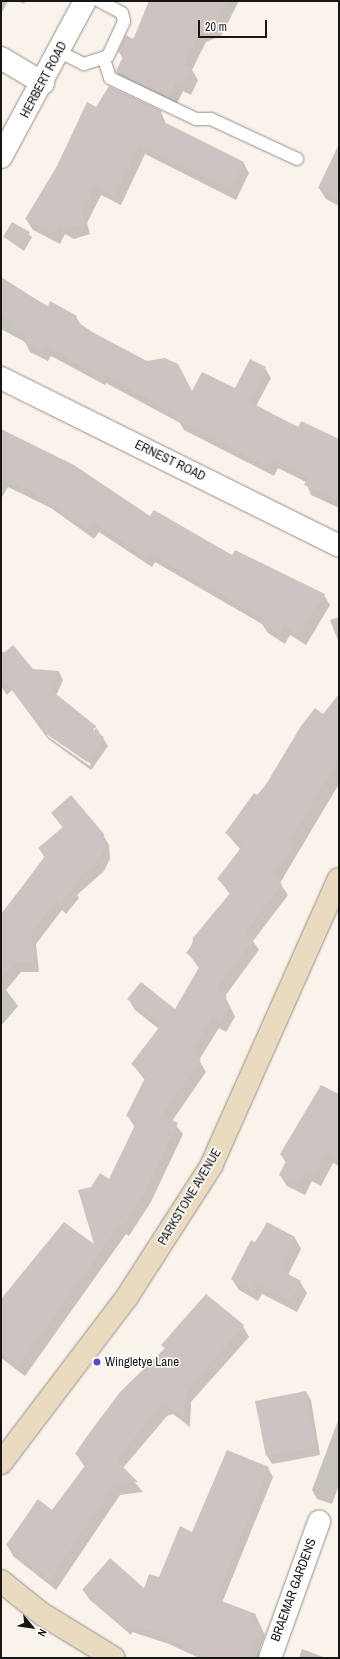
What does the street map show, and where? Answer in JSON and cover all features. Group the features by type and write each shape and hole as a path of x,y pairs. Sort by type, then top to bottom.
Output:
{"street":[{"name":"HERBERT ROAD","path":"1,157 60,52 85,1"},
{"path":"1,58 43,83"},
{"name":"ERNEST ROAD","path":"1,378 339,546"},
{"name":"PARKSTONE AVENUE","path":"1,1463 127,1297 211,1166 339,879"},
{"name":"BRAEMAR GARDENS","path":"270,1658 319,1522"},
{"path":"1,1581 42,1614 114,1658"}],"lane":[{"path":"99,1 122,13 124,21 104,59 110,78 196,119 211,119 297,159"},
{"path":"60,52 84,64 104,59"}],"building":[{"path":"151,1 227,1 215,25 200,31 183,64 192,68 184,84 176,81 168,97 116,71 124,55 118,52 126,35 133,39"},
{"path":"109,86 162,111 158,119 244,162 230,190 139,144 114,195 94,185 82,212 85,223 67,228 59,224 54,234 25,219 57,166 87,102 96,107"},
{"path":"339,144 339,198 318,188"},
{"path":"12,222 30,232 22,247 3,237"},
{"path":"1,280 48,306 50,301 77,316 75,320 92,332 147,361 165,358 178,364 192,391 202,372 235,388 250,359 266,367 249,401 298,428 301,421 339,439 339,500 304,485 308,477 273,459 269,467 177,420 179,416 101,373 99,376 45,346 43,352 24,342 26,337 10,328 14,321 1,314"},
{"path":"1,429 74,465 150,516 154,510 232,555 235,550 325,594 300,635 284,626 279,634 261,623 264,619 149,553 146,558 93,522 88,530 44,499 1,477"},
{"path":"13,645 33,669 59,671 51,690 96,726 93,730 104,737 87,762 42,731 44,729 1,676 1,655"},
{"path":"339,694 339,759 290,840 295,843 272,875 282,884 245,933 253,939 216,989 227,996 224,1002 230,1005 220,1022 212,1017 191,1053 201,1060 162,1115 178,1123 145,1191 123,1226 120,1224 19,1366 1,1353 1,1299 64,1222 94,1244 78,1190 91,1187 100,1173 109,1179 137,1121 126,1116 146,1076 131,1064 161,1025 127,999 141,982 175,1009 201,964 186,953 195,941 192,939 232,891 217,879 243,845 225,833 254,793 259,796 301,726 315,708 323,714"},
{"path":"71,795 104,834 105,848 98,861 71,886 74,888 60,904 56,901 31,933 34,962 15,962 1,979 1,915 45,856 38,848 63,827 51,813"},
{"path":"321,1085 339,1094 339,1159 326,1153 314,1175 305,1171 298,1184 279,1175 286,1161 280,1154"},
{"path":"267,1222 295,1237 279,1269 301,1281 290,1301 256,1283 252,1290 231,1279 251,1240 256,1243"},
{"path":"206,1294 244,1325 186,1392 184,1418 166,1404 161,1405 116,1460 138,1482 114,1485 50,1580 6,1545 38,1499 52,1510 87,1463 75,1454 85,1439 120,1392 165,1348 161,1345"},
{"path":"306,1391 316,1446 266,1456 255,1401"},
{"path":"227,1450 269,1467 216,1599 256,1614 252,1622 260,1626 249,1658 211,1658 185,1649 187,1646 165,1639 166,1636 128,1624 126,1628 82,1590 110,1558 144,1588 149,1574 159,1577 180,1526 192,1532"}],"place":[{"name":"Wingletye Lane","path":"97,1362"}]}
